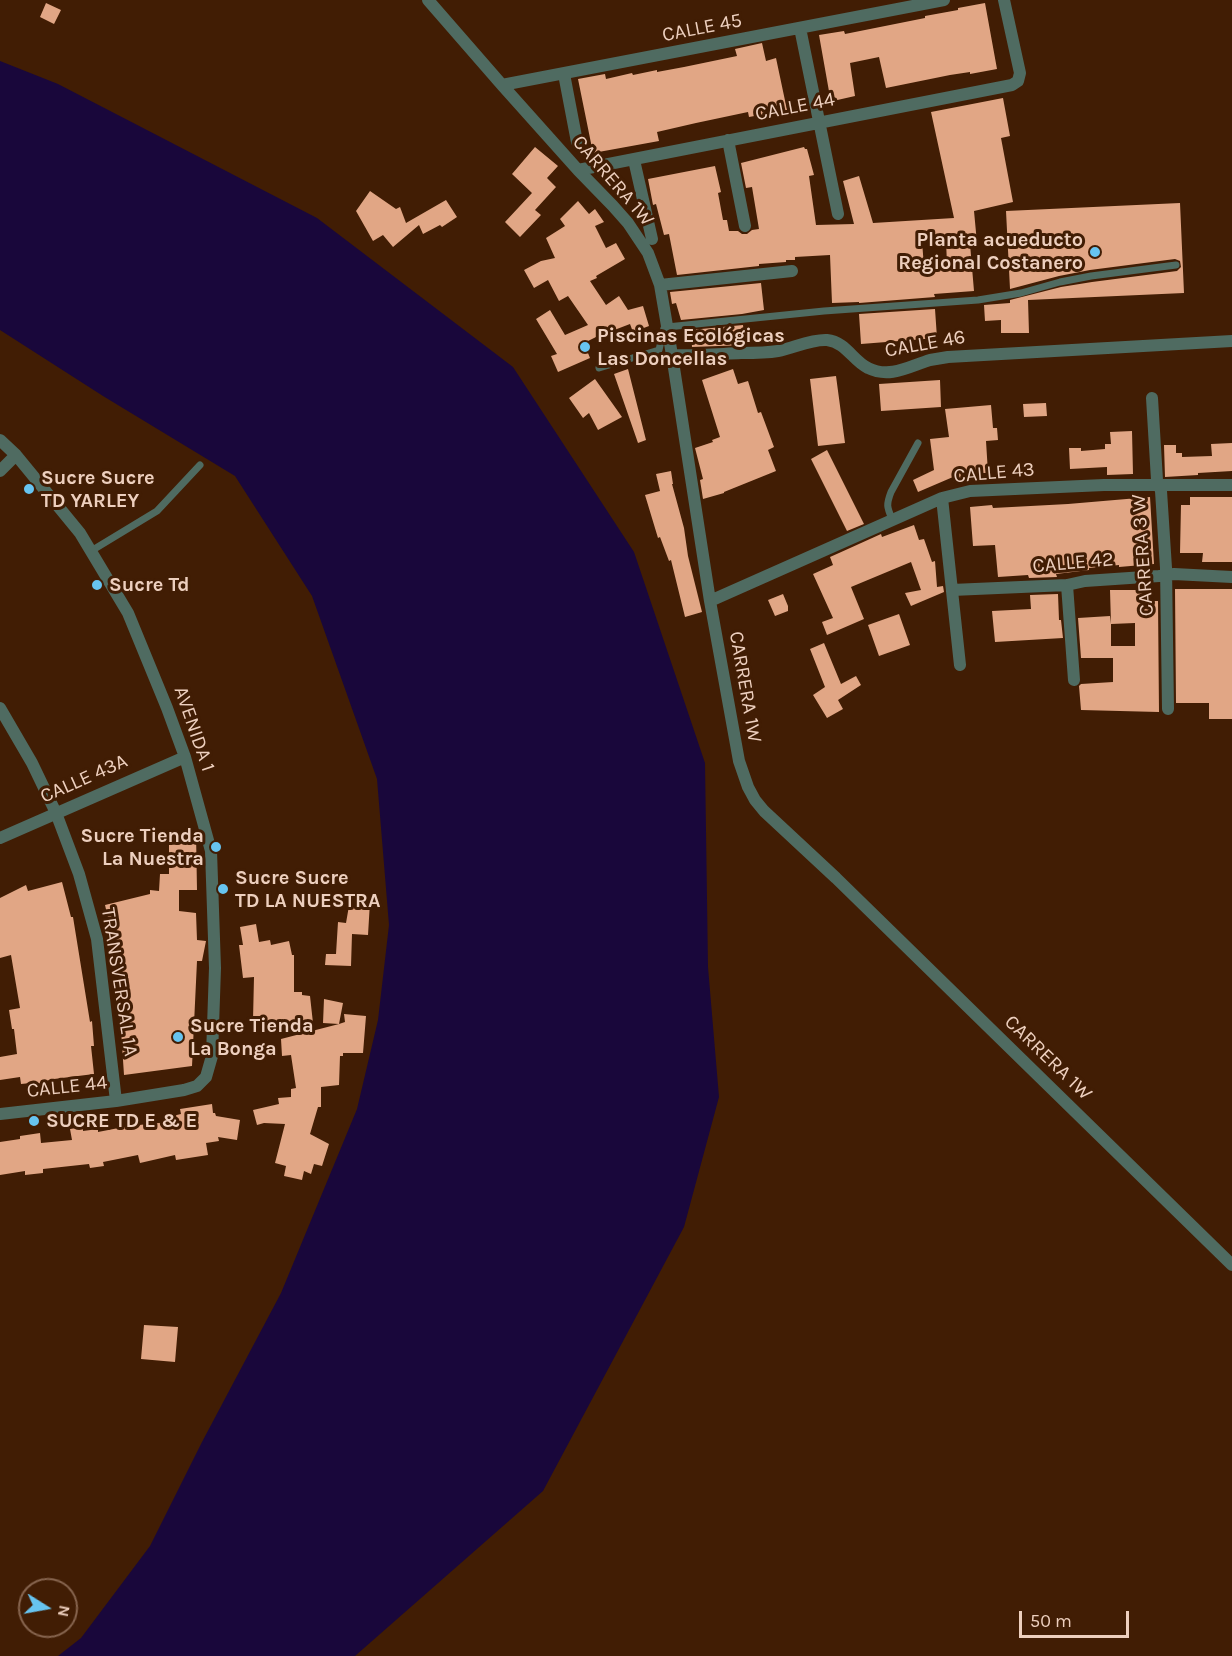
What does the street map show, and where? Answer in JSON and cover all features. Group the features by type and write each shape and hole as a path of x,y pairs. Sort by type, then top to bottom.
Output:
{"street":[{"name":"CARRERA 1W","path":"428,0 578,170 628,223 648,253 660,285 710,601 739,761 755,800 1232,1265"},
{"name":"CALLE 45","path":"502,85 944,0"},
{"name":"CALLE 44","path":"578,170 1012,85 1018,81 1020,76 1004,0"},
{"path":"800,28 838,214"},
{"path":"564,74 577,142"},
{"path":"728,140 745,226"},
{"path":"634,160 652,239"},
{"path":"660,285 792,271"},
{"name":"CALLE 46","path":"672,356 777,351 827,340 846,349 869,368 881,372 896,372 948,357 1232,341"},
{"name":"CARRERA 3 W","path":"1152,398 1166,574 1168,709"},
{"name":"AVENIDA 1","path":"0,440 16,455 80,533 128,613 185,757 212,851 214,1034 212,1056 206,1077"},
{"path":"0,471 16,455"},
{"name":"CALLE 43","path":"710,601 892,519 942,498 970,491 1104,485 1232,485"},
{"path":"942,498 960,664"},
{"name":"CALLE 42","path":"952,590 1067,585 1085,581 1166,574 1232,577"},
{"path":"1067,585 1074,680"},
{"name":"TRANSVERSAL 1A","path":"0,708 32,763 56,813 79,874 97,939 116,1101"},
{"name":"CALLE 43A","path":"0,838 185,757"},
{"name":"CALLE 44","path":"0,1114 116,1101 184,1090 197,1086 206,1077"}],"lane":[{"path":"599,368 659,350 667,325 978,300 1021,294 1060,282 1091,276 1176,265"},
{"path":"892,519 887,508 888,501 918,443"},
{"path":"91,551 156,511 200,465"}],"shaded area":[{"path":"0,61 58,84 317,218 513,367 634,552 705,763 708,967 719,1097 684,1227 543,1491 355,1656 58,1656 81,1638 150,1546 281,1293 357,1109 378,1020 389,925 377,779 312,596 235,476 0,330"}],"building":[{"path":"46,3 61,10 54,24 40,17"},
{"path":"985,3 997,69 950,75 886,88 879,57 850,63 855,96 833,101 830,97 819,35 844,31 845,34"},
{"path":"762,43 766,61 776,58 787,110 749,117 748,112 696,123 657,132 659,141 593,153 578,79 605,74 606,79 632,73 633,75 684,67 737,56 735,49"},
{"path":"1003,98 1010,136 1001,138 1013,202 974,211 977,243 970,244 974,291 934,294 935,297 832,303 830,255 795,257 795,260 786,260 786,262 677,275 669,234 664,235 656,204 653,205 648,179 715,166 721,192 718,193 723,220 727,220 729,231 747,234 759,229 752,187 746,188 741,163 804,147 807,149 814,175 809,176 816,225 854,224 843,181 859,176 873,223 954,218 931,112","holes":["946,240 947,265 924,267 922,241"]},
{"path":"535,147 558,166 547,178 556,187 535,210 541,215 520,237 505,222 532,193 512,174"},
{"path":"370,191 396,209 400,207 406,223 446,200 457,217 442,227 440,225 423,234 419,225 393,247 383,235 373,241 356,211"},
{"path":"578,201 589,214 595,209 604,222 595,226 606,248 616,243 625,259 590,281 606,305 619,296 628,310 643,306 649,326 633,332 630,324 584,343 590,358 558,372 551,356 557,354 536,319 550,310 565,335 588,325 568,296 559,301 548,280 534,288 524,270 541,261 555,258 546,238 565,226 560,219"},
{"name":"Planta acueducto Regional Costanero","path":"1180,203 1184,293 1028,300 1029,333 1001,333 1001,320 985,321 984,305 1010,303 1010,300 1061,287 1177,271 1181,267 1180,261 1175,259 1090,270 1010,289 1006,211"},
{"path":"761,283 764,310 742,314 681,320 676,303 672,304 670,292"},
{"path":"935,309 937,338 861,344 859,314"},
{"path":"743,325 745,345 692,347 691,330"},
{"path":"628,369 646,440 638,443 614,374"},
{"path":"733,369 738,384 748,381 758,413 761,412 774,447 768,450 776,471 724,493 703,499 700,480 703,479 695,448 720,437 702,380"},
{"path":"836,376 845,443 818,446 810,379"},
{"path":"595,379 622,417 598,430 589,413 583,418 569,398"},
{"path":"940,380 941,407 881,411 879,384"},
{"path":"1046,403 1047,416 1024,417 1023,404"},
{"path":"991,405 993,428 997,428 998,440 986,441 988,473 969,477 970,480 954,482 953,477 918,492 913,480 934,470 930,439 949,437 945,409"},
{"path":"1132,431 1133,474 1107,475 1107,467 1070,469 1069,448 1081,448 1081,451 1105,449 1105,444 1111,444 1110,432"},
{"path":"1232,443 1232,471 1165,477 1164,445 1176,445 1176,453 1182,453 1182,457 1212,456 1211,444"},
{"path":"827,450 864,524 847,531 811,459"},
{"path":"671,471 672,484 702,612 685,617 671,560 669,561 660,537 658,538 645,495 660,491 656,474"},
{"path":"1150,497 1154,564 1089,568 1089,570 1056,574 1057,577 1029,578 1028,575 998,577 995,545 973,546 970,507 1068,504"},
{"path":"1190,497 1232,497 1232,562 1202,562 1203,553 1180,553 1181,505 1190,505"},
{"path":"914,525 919,540 924,539 932,562 935,561 937,587 943,586 944,592 911,606 905,593 921,590 911,562 851,587 864,619 827,635 822,622 833,618 813,574 833,565 830,557 881,534 882,537"},
{"path":"1175,589 1232,589 1232,719 1209,719 1209,703 1176,703"},
{"path":"1110,590 1144,590 1145,601 1158,601 1159,712 1081,710 1079,686 1113,682 1113,658 1081,658 1078,618 1110,616 1111,624","holes":["1135,623 1135,646 1111,646 1111,624"]},
{"path":"783,594 788,611 775,616 768,600"},
{"path":"1058,594 1059,620 1061,620 1063,638 995,642 992,611 1031,609 1030,595"},
{"path":"899,614 910,645 879,656 868,625"},
{"path":"824,643 841,684 856,676 861,685 838,700 843,709 827,718 813,695 825,687 810,649"},
{"path":"196,833 197,890 179,890 179,911 196,913 197,940 206,941 202,961 197,961 192,1066 124,1075 118,985 105,919 108,918 105,905 150,894 150,890 159,891 160,874 169,874 169,834"},
{"path":"62,882 71,917 73,917 90,1022 92,1021 94,1046 91,1046 94,1074 31,1084 21,1084 20,1077 0,1080 0,1057 17,1054 9,1010 20,1008 11,955 0,958 0,898 26,885 28,891"},
{"path":"350,900 370,902 368,935 352,934 351,966 325,965 326,954 336,954 338,922 346,923"},
{"path":"256,924 259,942 270,940 271,945 289,941 292,955 294,955 294,992 302,992 302,995 310,996 313,1023 253,1020 254,977 243,978 239,945 243,945 240,927"},
{"path":"324,999 343,1003 339,1024 323,1023"},
{"path":"344,1014 366,1016 363,1053 343,1053 343,1056 340,1056 339,1085 321,1087 321,1107 318,1107 310,1134 329,1144 322,1166 314,1164 311,1174 304,1171 302,1180 284,1176 286,1166 275,1163 285,1124 257,1125 253,1110 279,1104 278,1098 291,1097 291,1089 296,1088 291,1055 282,1056 281,1039 345,1022"},
{"path":"212,1104 213,1113 216,1116 240,1120 237,1140 218,1137 219,1141 206,1143 208,1155 176,1160 175,1155 140,1163 138,1155 103,1162 104,1166 90,1168 89,1164 43,1169 43,1173 25,1175 25,1171 0,1175 0,1142 40,1133 41,1143 72,1140 70,1129 83,1127 83,1131 98,1129 98,1132 169,1122 168,1117 181,1114 180,1109"},
{"path":"144,1325 178,1327 175,1362 141,1359"}],"place":[{"name":"Planta acueducto Regional Costanero","path":"1095,252"},
{"name":"Piscinas Ecológicas Las Doncellas","path":"585,347"},
{"name":"Sucre Sucre TD YARLEY","path":"29,489"},
{"name":"Sucre Td","path":"97,585"},
{"name":"Sucre Tienda La Nuestra","path":"216,847"},
{"name":"Sucre Sucre TD LA NUESTRA","path":"223,889"},
{"name":"Sucre Tienda La Bonga","path":"178,1037"},
{"name":"SUCRE TD E & E","path":"34,1121"}]}
